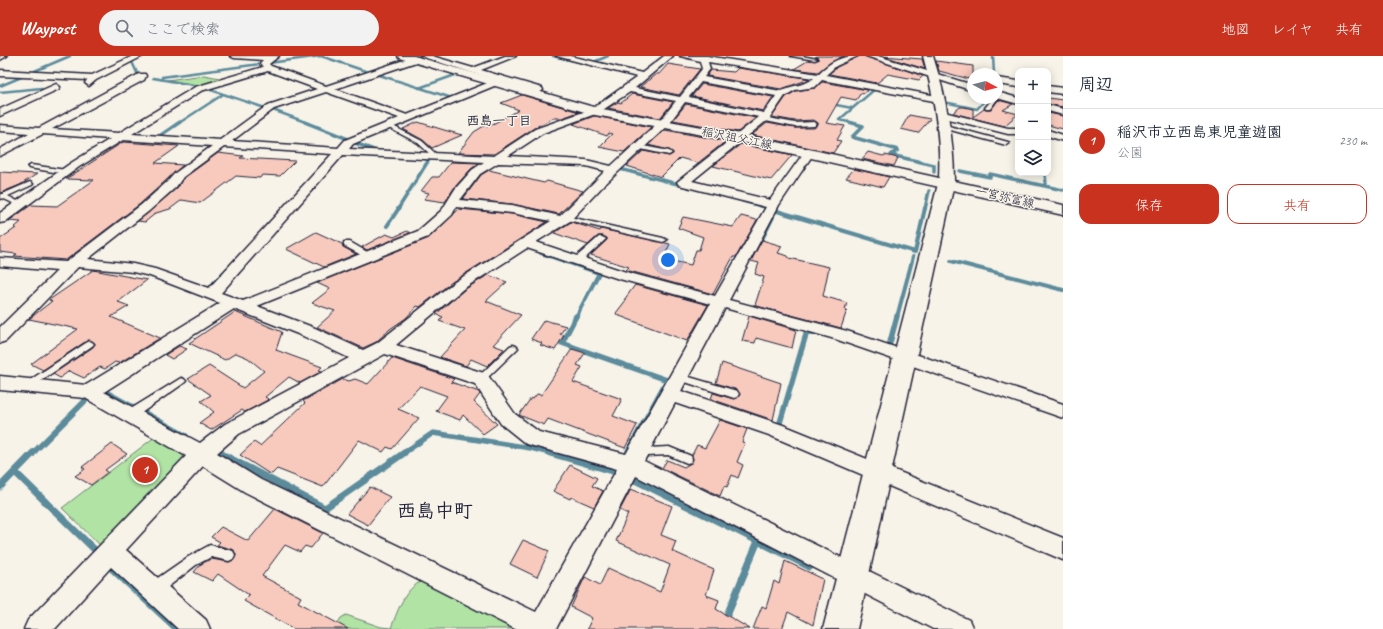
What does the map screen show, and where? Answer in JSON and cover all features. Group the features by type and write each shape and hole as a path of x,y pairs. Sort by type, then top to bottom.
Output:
{"main road":[{"path":"840,629 946,184 948,162 944,121 928,56"},
{"name":"稲沢祖父江線","path":"414,57 470,72 496,82 595,112 741,138 946,184"},
{"name":"一宮弥富線","path":"946,184 1063,210"}],"street":[{"path":"234,56 274,57"},
{"path":"470,72 512,56"},
{"path":"560,56 643,76"},
{"path":"89,392 237,305 370,256 423,234 447,212 459,192 476,172 539,131 595,112 628,89 669,56"},
{"path":"684,56 781,66 820,77 939,99"},
{"path":"773,205 684,182 741,138 765,117 782,94 793,88 812,85 833,64 854,56"},
{"path":"870,56 967,86"},
{"path":"274,57 264,63 268,68 408,118"},
{"path":"0,337 72,265 140,212 151,199 175,181 179,175 264,110 414,57"},
{"path":"0,73 91,80 132,58 141,75 141,78 0,153"},
{"path":"37,629 201,454 232,429 383,347 458,286 527,244 564,219 663,124 700,79 706,69 703,58"},
{"path":"0,219 66,172 198,89 268,68"},
{"path":"470,72 539,90"},
{"path":"700,79 782,94"},
{"path":"211,294 349,142 496,82"},
{"path":"1003,82 1015,84"},
{"path":"0,113 56,87"},
{"path":"628,89 683,99 765,117"},
{"path":"1051,89 1063,91"},
{"path":"1003,97 1015,100"},
{"path":"1051,109 1063,112"},
{"path":"944,121 1015,131"},
{"path":"0,128 340,152 586,163 614,170"},
{"path":"1051,132 1063,131"},
{"path":"1051,133 1063,138"},
{"path":"0,383 89,392 201,454 253,486 542,629 634,457 773,205 809,153"},
{"path":"453,203 512,209 564,219"},
{"path":"527,244 621,275 721,301 841,335 1063,411"},
{"path":"0,262 133,268 155,273 309,332 364,358"},
{"path":"383,347 480,379 508,419 533,438 634,457 852,576 960,629"},
{"path":"674,386 1063,549"},
{"path":"110,551 197,629"}],"lane":[{"path":"793,56 815,58"},
{"path":"988,108 991,104"},
{"path":"765,117 795,125 814,124"},
{"path":"944,121 1006,143"},
{"path":"389,126 420,142 432,153 430,156"},
{"path":"638,147 669,153"},
{"path":"31,167 66,172"},
{"path":"1,197 30,184"},
{"path":"1,197 21,205"},
{"path":"564,219 663,240"},
{"path":"577,261 602,239"},
{"path":"347,244 370,256"},
{"path":"27,386 89,344"},
{"path":"480,379 513,348"},
{"path":"130,415 181,381"},
{"path":"674,386 734,394"},
{"path":"634,457 647,452 669,451 687,460"},
{"path":"153,590 192,561 210,552 229,555"}],"green space":[{"path":"204,75 225,79 202,86 167,80"},
{"path":"156,436 187,455 185,462 104,549 62,508"},
{"path":"428,579 522,629 334,629 341,618 346,615 381,627 391,628 400,605 408,592 420,582"}],"building":[{"path":"845,56 831,62 818,72 794,69 809,60 818,60 818,58 815,57"},
{"path":"859,56 865,56 923,76 919,80 888,74 877,83 829,74 837,67"},
{"path":"883,56 922,59 925,69"},
{"path":"936,61 973,66 973,68 967,68 967,78 939,71"},
{"path":"668,64 700,69 679,95 640,87 656,74 659,74"},
{"path":"738,68 810,79 781,89 707,76 711,70 734,72"},
{"path":"822,82 868,90 863,94 861,93 856,100 841,97 826,123 845,126 837,140 841,141 833,153 752,135 767,123 795,128 814,128 818,125 818,123 814,120 795,121 772,117 786,97 796,91 815,88"},
{"path":"702,84 773,97 763,111 692,96"},
{"path":"632,94 673,102 660,118 608,108 618,102 621,103"},
{"path":"522,95 579,112 562,118 553,118 534,128 494,154 458,153 474,132 484,126 487,127 519,110 501,103"},
{"path":"1051,98 1063,100 1063,107 1051,105"},
{"path":"1003,101 1013,104 1003,110 1015,113 1015,117 1004,126 953,113 960,107 964,107 973,109 973,117 984,109 991,110 995,104 1003,104"},
{"path":"686,104 756,118 738,132 673,120"},
{"path":"1051,114 1063,116 1063,129 1051,126"},
{"path":"909,115 930,119 918,133 901,129"},
{"path":"594,116 651,127 624,152 599,147 612,134 609,133 607,136 573,124"},
{"path":"418,122 462,135 432,148 423,140 403,129"},
{"path":"665,130 726,141 698,163 680,158 661,177 627,166 643,151 669,156 673,154 669,150 648,145"},
{"path":"123,142 179,146 155,163 183,165 140,204 66,260 14,256 17,254 0,252 0,239 16,228 14,228 21,222 9,221 31,205 57,206 94,180 66,179"},
{"path":"741,144 792,155 771,180 713,166"},
{"path":"868,152 898,158 894,166 862,159"},
{"path":"218,153 243,156 240,158 295,161 280,176 262,175 260,178 236,176 200,203 182,200 170,209 156,213 145,222 138,221 177,188 184,178"},
{"path":"451,162 479,163 471,169 454,188 445,202 424,199 429,193 421,191 432,177 439,177"},
{"path":"854,169 889,177 883,187 846,178"},
{"path":"489,170 544,183 547,181 583,191 559,214 512,204 463,199 481,175"},
{"path":"0,172 37,174 20,185 0,193"},
{"path":"459,209 512,214 547,222 452,282 420,307 417,306 406,318 390,329 376,342 363,348 317,327 335,311 312,303 330,289 317,283 429,238"},
{"path":"741,216 757,220 736,257 733,257 713,294 626,270 629,267 591,255 607,240 607,238 603,236 598,236 588,245 554,233 571,222 600,231 601,229 670,244 663,259 691,265 696,250 699,250 703,237 678,228 683,217 733,227"},
{"path":"407,231 410,233 367,250 362,247 386,234 394,237"},
{"path":"316,232 342,244 343,247 356,254 324,267 286,249"},
{"path":"762,240 782,246 778,253 788,256 789,258 829,267 823,296 847,303 845,309 847,310 841,328 753,305 755,305 764,277 755,274 759,263 751,261"},
{"path":"93,270 147,280 118,302 129,306 111,317 160,338 119,363 115,362 105,369 100,367 84,378 69,371 60,378 53,374 93,347 95,343 88,340 43,370 31,364 78,329 29,319 52,301 49,300"},
{"path":"488,275 507,282 486,301 521,315 493,345 504,349 487,366 471,359 466,366 440,357 465,330 439,321 443,317 436,314 464,290"},
{"path":"635,285 708,305 687,341 617,315 616,313"},
{"path":"235,312 282,332 276,350 322,367 319,370 322,371 300,383 289,377 265,397 268,399 266,401 245,412 242,410 211,430 199,423 214,412 201,401 211,395 188,379 209,366 243,388 264,371 248,358 236,353 225,360 189,343"},
{"path":"749,316 796,330 792,348 756,338 755,343 742,341"},
{"path":"544,320 566,326 560,334 564,335 555,350 540,345 542,343 531,339"},
{"path":"179,346 187,349 172,359 165,355"},
{"path":"572,349 585,353 577,365 582,367 573,382 622,399 613,416 637,425 625,448 548,419 544,425 519,415 531,398 533,399 537,394 541,395"},
{"path":"392,358 454,379 451,382 479,392 480,394 474,402 497,424 483,434 463,415 460,420 436,411 447,396 420,386 398,409 419,418 392,449 387,447 383,452 359,440 323,487 277,469 272,474 268,473 240,455 254,442 260,446 305,403 303,401 343,379 349,381 355,379 368,384"},
{"path":"722,363 781,383 773,420 711,399 713,393 734,399 740,395 737,390 716,383"},
{"path":"720,420 747,429 742,442 745,443 737,462 743,465 738,478 732,475 727,487 724,486 720,496 662,468 667,460 684,467 691,463 693,459 692,455 697,445 705,448"},
{"path":"112,444 127,454 105,470 108,472 91,485 75,476 85,469 82,467"},
{"path":"570,465 597,478 592,486 603,491 594,507 571,497 570,499 553,491"},
{"path":"370,487 390,497 368,525 347,514"},
{"path":"631,489 672,506 661,535 676,541 672,551 714,570 706,595 719,600 716,609 750,629 587,629 592,618 571,607 585,577 600,585 608,568 660,592 670,565 616,541 628,514 620,510"},
{"path":"275,509 323,533 311,548 305,546 300,552 285,545 262,576 301,597 298,602 348,629 294,629 244,601 249,595 218,574 212,581 194,572 201,564 211,559 229,562 234,560 236,556 234,550 217,545 220,542 211,537 221,527 248,541"},
{"path":"523,540 549,551 537,577 510,564"},
{"path":"785,561 823,579 813,625 788,612 782,629 753,629 762,606 766,608 774,581 779,584"}],"waterway":[{"path":"30,73 70,56"},
{"path":"269,63 321,56 371,73"},
{"path":"553,56 593,65"},
{"path":"594,62 608,56"},
{"path":"993,56 994,68"},
{"path":"132,62 138,75"},
{"path":"162,77 260,64"},
{"path":"376,74 420,88"},
{"path":"420,88 458,74"},
{"path":"0,86 24,76"},
{"path":"153,78 199,86"},
{"path":"0,92 42,88"},
{"path":"205,88 265,108"},
{"path":"420,88 452,98"},
{"path":"851,123 839,120 875,89 880,90"},
{"path":"179,123 222,95"},
{"path":"949,103 977,109 982,104"},
{"path":"831,104 852,108"},
{"path":"270,109 308,123"},
{"path":"158,137 180,122"},
{"path":"305,122 348,139"},
{"path":"851,123 863,126 852,137 898,150 891,155 934,165 934,172"},
{"path":"355,143 379,152"},
{"path":"398,209 430,158"},
{"path":"620,169 685,186"},
{"path":"960,171 990,177 990,174 1063,190"},
{"path":"1045,176 1046,186"},
{"path":"925,209 929,191"},
{"path":"743,201 765,207"},
{"path":"387,226 399,208"},
{"path":"777,211 915,252 925,208"},
{"path":"762,239 773,217"},
{"path":"541,253 599,273 576,317"},
{"path":"897,317 913,257"},
{"path":"951,261 1063,290"},
{"path":"210,287 227,269"},
{"path":"576,316 562,343 667,380 628,451"},
{"path":"889,346 897,316"},
{"path":"779,426 807,331 813,333"},
{"path":"102,390 133,407"},
{"path":"33,453 87,399"},
{"path":"143,412 186,436"},
{"path":"402,454 433,433 531,448 554,454"},
{"path":"215,451 222,454"},
{"path":"0,487 33,453"},
{"path":"222,454 325,508 404,453"},
{"path":"550,453 616,472"},
{"path":"15,472 98,553"},
{"path":"635,480 758,541"},
{"path":"721,629 758,541"},
{"path":"758,541 810,567"},
{"path":"111,568 177,629"}],"place":[{"name":"稲沢市立西島東児童遊園","path":"145,470"}],"district":[{"name":"西島一丁目","path":"499,121"},
{"name":"西島中町","path":"435,511"}]}
